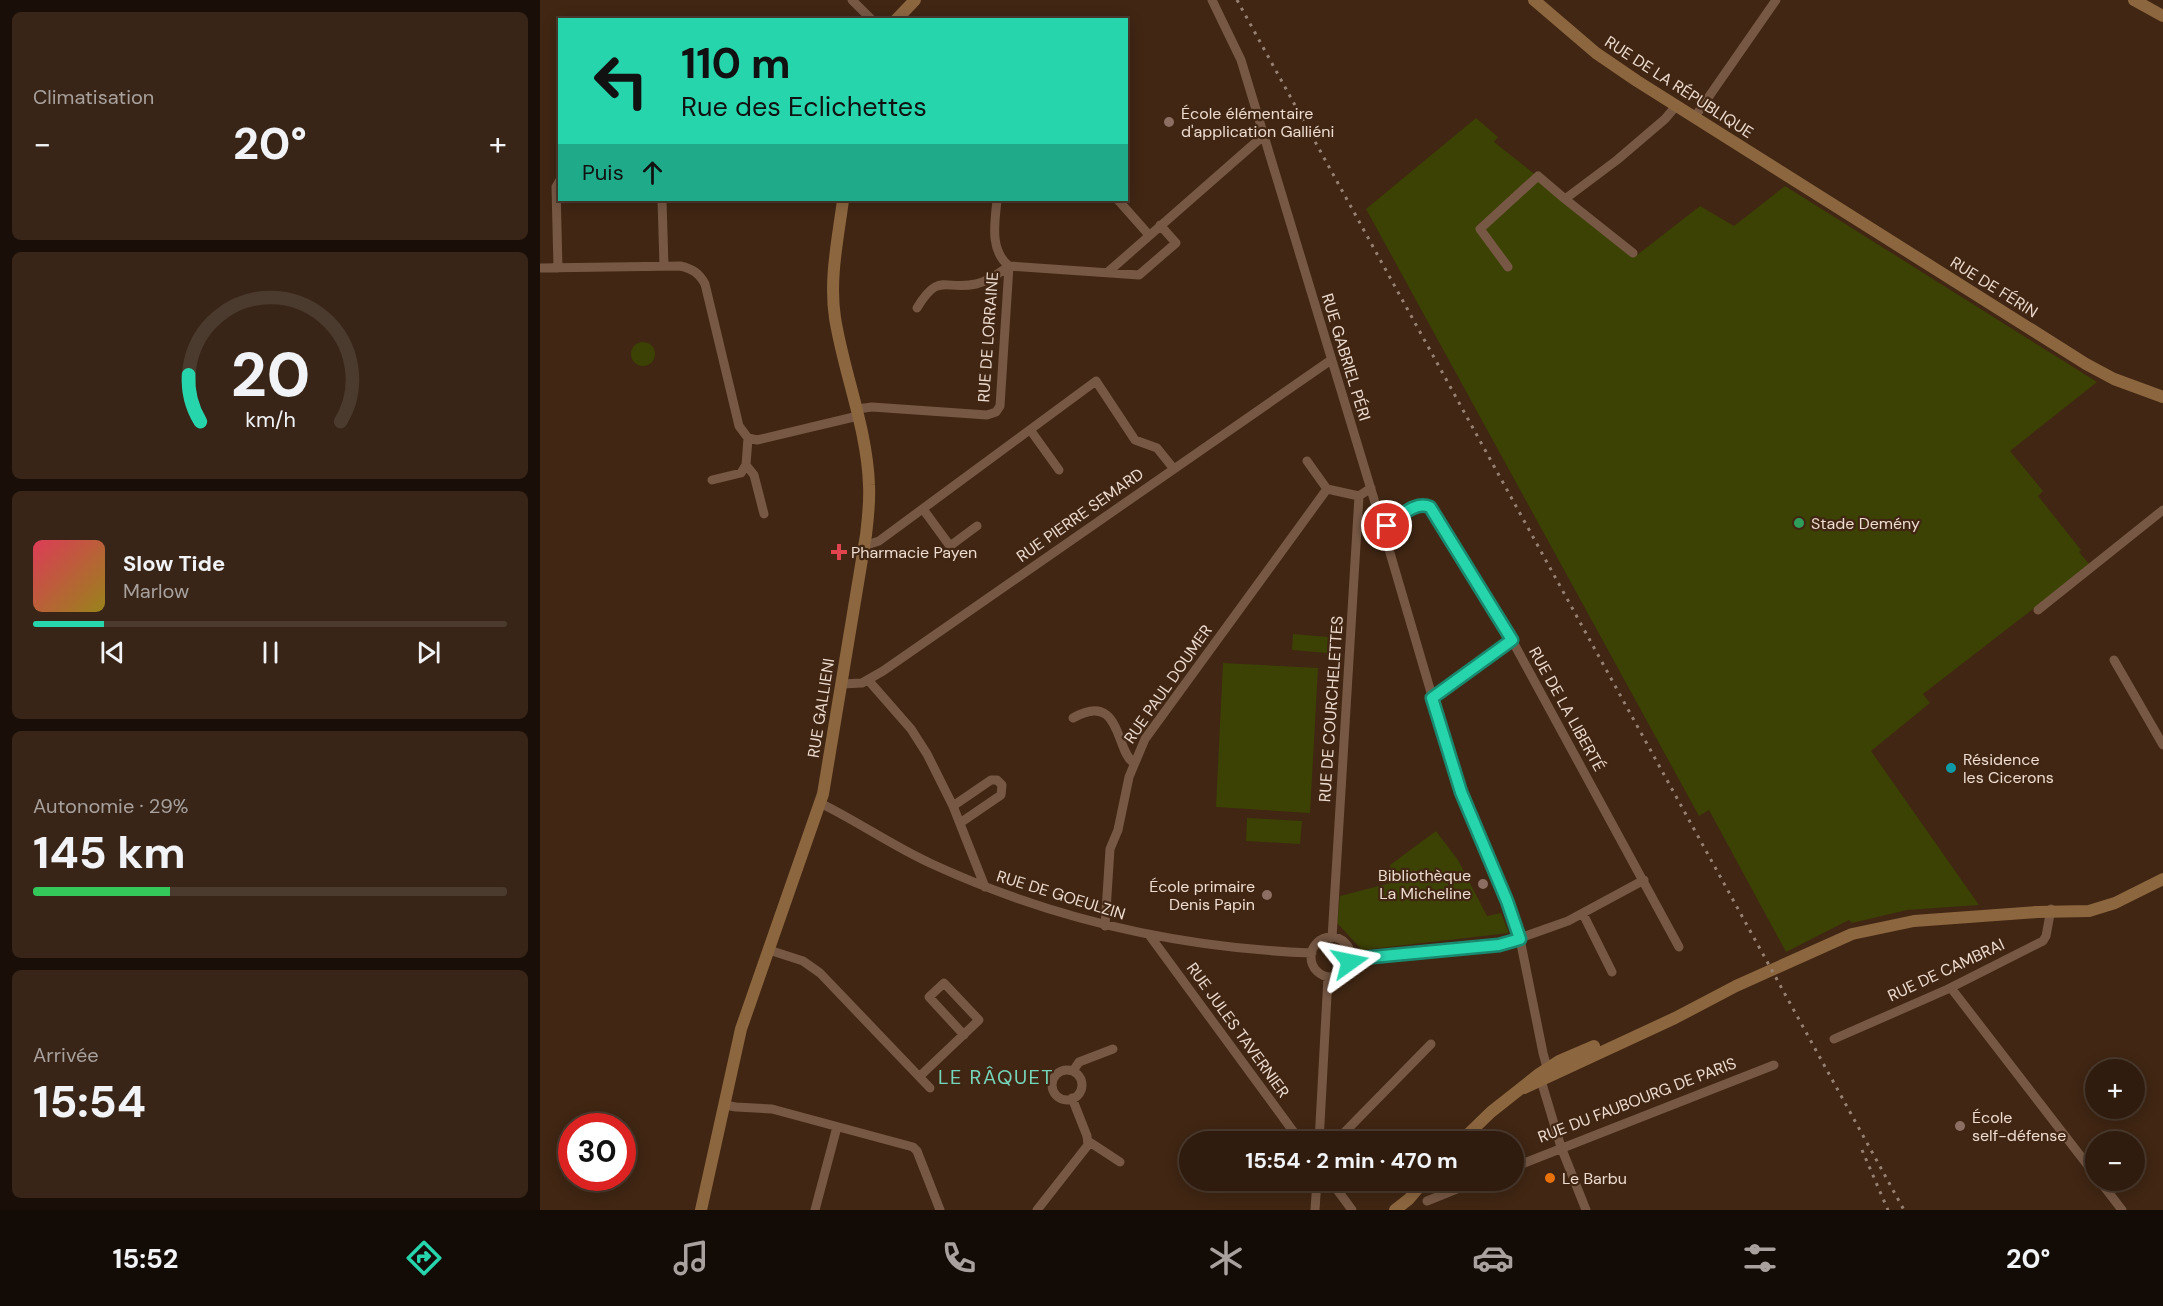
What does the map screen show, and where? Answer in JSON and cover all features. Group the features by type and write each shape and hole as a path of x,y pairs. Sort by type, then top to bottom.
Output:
{"main road":[{"path":"901,17 915,0"},
{"name":"RUE DE LA RÉPUBLIQUE","path":"1534,0 1596,53 1694,118 1813,192"},
{"path":"2134,0 2163,16"},
{"name":"RUE DE FÉRIN","path":"1813,192 2086,364 2114,379 2163,397"},
{"name":"RUE GALLIENI","path":"700,1210 741,1029 820,803 830,758 868,518 870,485 866,452 837,330 834,303 833,275 843,201"},
{"name":"RUE DE CAMBRAI","path":"2051,911 2107,899 2163,870"},
{"name":"RUE DE CAMBRAI","path":"1544,1075 1675,1018 1748,980 1852,934 1897,924 2051,911 2089,911 2110,905 2163,879"},
{"path":"1471,1131 1491,1112 1544,1075"},
{"path":"1395,1210 1416,1191"}],"street":[{"path":"852,0 870,18"},
{"name":"RUE GABRIEL PÉRI","path":"1212,0 1237,51 1371,488 1461,792 1507,901 1520,939 1544,1075 1561,1147 1586,1210"},
{"path":"1694,118 1776,0"},
{"path":"1565,199 1617,160 1665,119 1676,106"},
{"path":"1108,272 1263,136"},
{"path":"1508,267 1480,229 1538,176 1633,253"},
{"path":"558,184 556,187 558,268"},
{"path":"662,201 664,266"},
{"name":"RUE DE LORRAINE","path":"857,413 872,407 987,415 996,412 1000,406 1010,266 1001,258 996,245 994,233 997,201"},
{"path":"1119,201 1149,234"},
{"path":"916,308 929,291 940,284 979,283 992,278 1010,266 1139,275 1176,243 1160,225"},
{"path":"540,268 664,266 688,268 700,275 705,284 739,426 748,438 757,440 857,413"},
{"name":"RUE PIERRE SEMARD","path":"842,684 868,681 1331,360"},
{"path":"864,546 879,541 1096,381 1135,440 1157,448 1174,469"},
{"path":"1031,431 1059,470"},
{"path":"712,480 741,473 746,465 748,438"},
{"path":"1307,461 1327,489 1359,496 1371,488"},
{"path":"746,465 754,475 764,514"},
{"name":"RUE PAUL DOUMER","path":"1105,926 1110,849 1118,830 1126,785 1150,730 1327,489"},
{"name":"RUE DE COURCHELETTES","path":"1332,938 1359,496"},
{"name":"RUE DE LA LIBERTÉ","path":"1383,529 1418,506 1430,507 1512,640 1679,947"},
{"path":"923,509 950,546 977,526"},
{"path":"2038,610 2163,510"},
{"path":"1432,698 1512,640"},
{"path":"2114,660 2163,745"},
{"path":"868,681 917,737 953,806 985,887"},
{"path":"1073,718 1089,711 1105,715 1118,730 1128,758 1134,763"},
{"path":"953,806 991,780 998,780 1002,785 1001,795 960,823"},
{"name":"RUE DE GOEULZIN","path":"820,803 913,855 1026,903 1105,926 1150,936 1232,948 1312,953"},
{"path":"1351,959 1499,945 1583,914 1644,880"},
{"name":"RUE DE CAMBRAI","path":"1834,1039 1951,988 2043,941 2051,911"},
{"path":"1583,914 1612,972"},
{"name":"RUE JULES TAVERNIER","path":"1150,936 1293,1131"},
{"path":"1332,938 1346,944 1351,959 1348,968 1343,973 1328,977 1315,969 1312,963 1312,953 1319,942 1332,938"},
{"path":"769,950 803,962 820,973 930,1088"},
{"path":"1320,1131 1328,977"},
{"path":"920,1076 964,1035 979,1020 944,983 929,998 964,1035"},
{"path":"1951,988 2085,1162"},
{"path":"1346,1131 1431,1044"},
{"path":"1073,1071 1079,1062 1113,1049"},
{"name":"RUE DU FAUBOURG DE PARIS","path":"1524,1163 1774,1065"},
{"path":"1073,1071 1079,1077 1081,1085 1079,1093 1072,1098 1058,1097 1053,1091 1054,1077 1059,1072 1073,1071"},
{"path":"1072,1098 1088,1141 1120,1162"},
{"path":"724,1105 772,1109 915,1148 940,1210"},
{"path":"815,1210 837,1127"},
{"path":"1036,1210 1084,1151 1088,1141"},
{"path":"1315,1210 1316,1191"},
{"path":"1338,1191 1352,1210"},
{"path":"1427,1201 1451,1191"},
{"path":"2107,1191 2122,1210"}],"green space":[{"name":"Stade Demény","path":"1476,118 1498,137 1494,142 1637,255 1700,206 1734,226 1785,186 2097,382 2010,451 2043,491 2038,496 2081,550 2079,552 2090,565 1923,694 1930,703 1871,751 1979,905 1907,910 1852,923 1849,920 1786,952 1709,810 1699,816 1366,209"},
{"path":"643,342 652,345 655,354 652,363 643,366 634,363 631,354 634,345"},
{"path":"1293,634 1328,637 1327,653 1292,650"},
{"path":"1223,663 1318,668 1310,813 1216,807"},
{"path":"1247,818 1302,821 1300,844 1246,841"},
{"path":"1436,831 1458,860 1487,916 1501,913 1509,933 1362,950 1337,923 1340,896 1394,882 1390,865"}],"railway":[{"path":"1237,0 1904,1210"},
{"path":"1862,1150 1888,1210"}],"place":[{"name":"École élémentaire d'application Galliéni","path":"1169,122"},
{"name":"Stade Demény","path":"1799,523"},
{"name":"Pharmacie Payen","path":"839,552"},
{"name":"Résidence les Cicerons","path":"1951,768"},
{"name":"Bibliothèque La Micheline","path":"1483,884"},
{"name":"École primaire Denis Papin","path":"1267,895"},
{"name":"École self-défense","path":"1960,1126"},
{"name":"Le Barbu","path":"1550,1178"}],"district":[{"name":"LE RÂQUET","path":"996,1077"}],"route":[{"path":"1350,962 1351,959 1499,945 1520,939 1507,901 1461,792 1432,698 1512,640 1430,507 1418,506 1387,526"}]}
